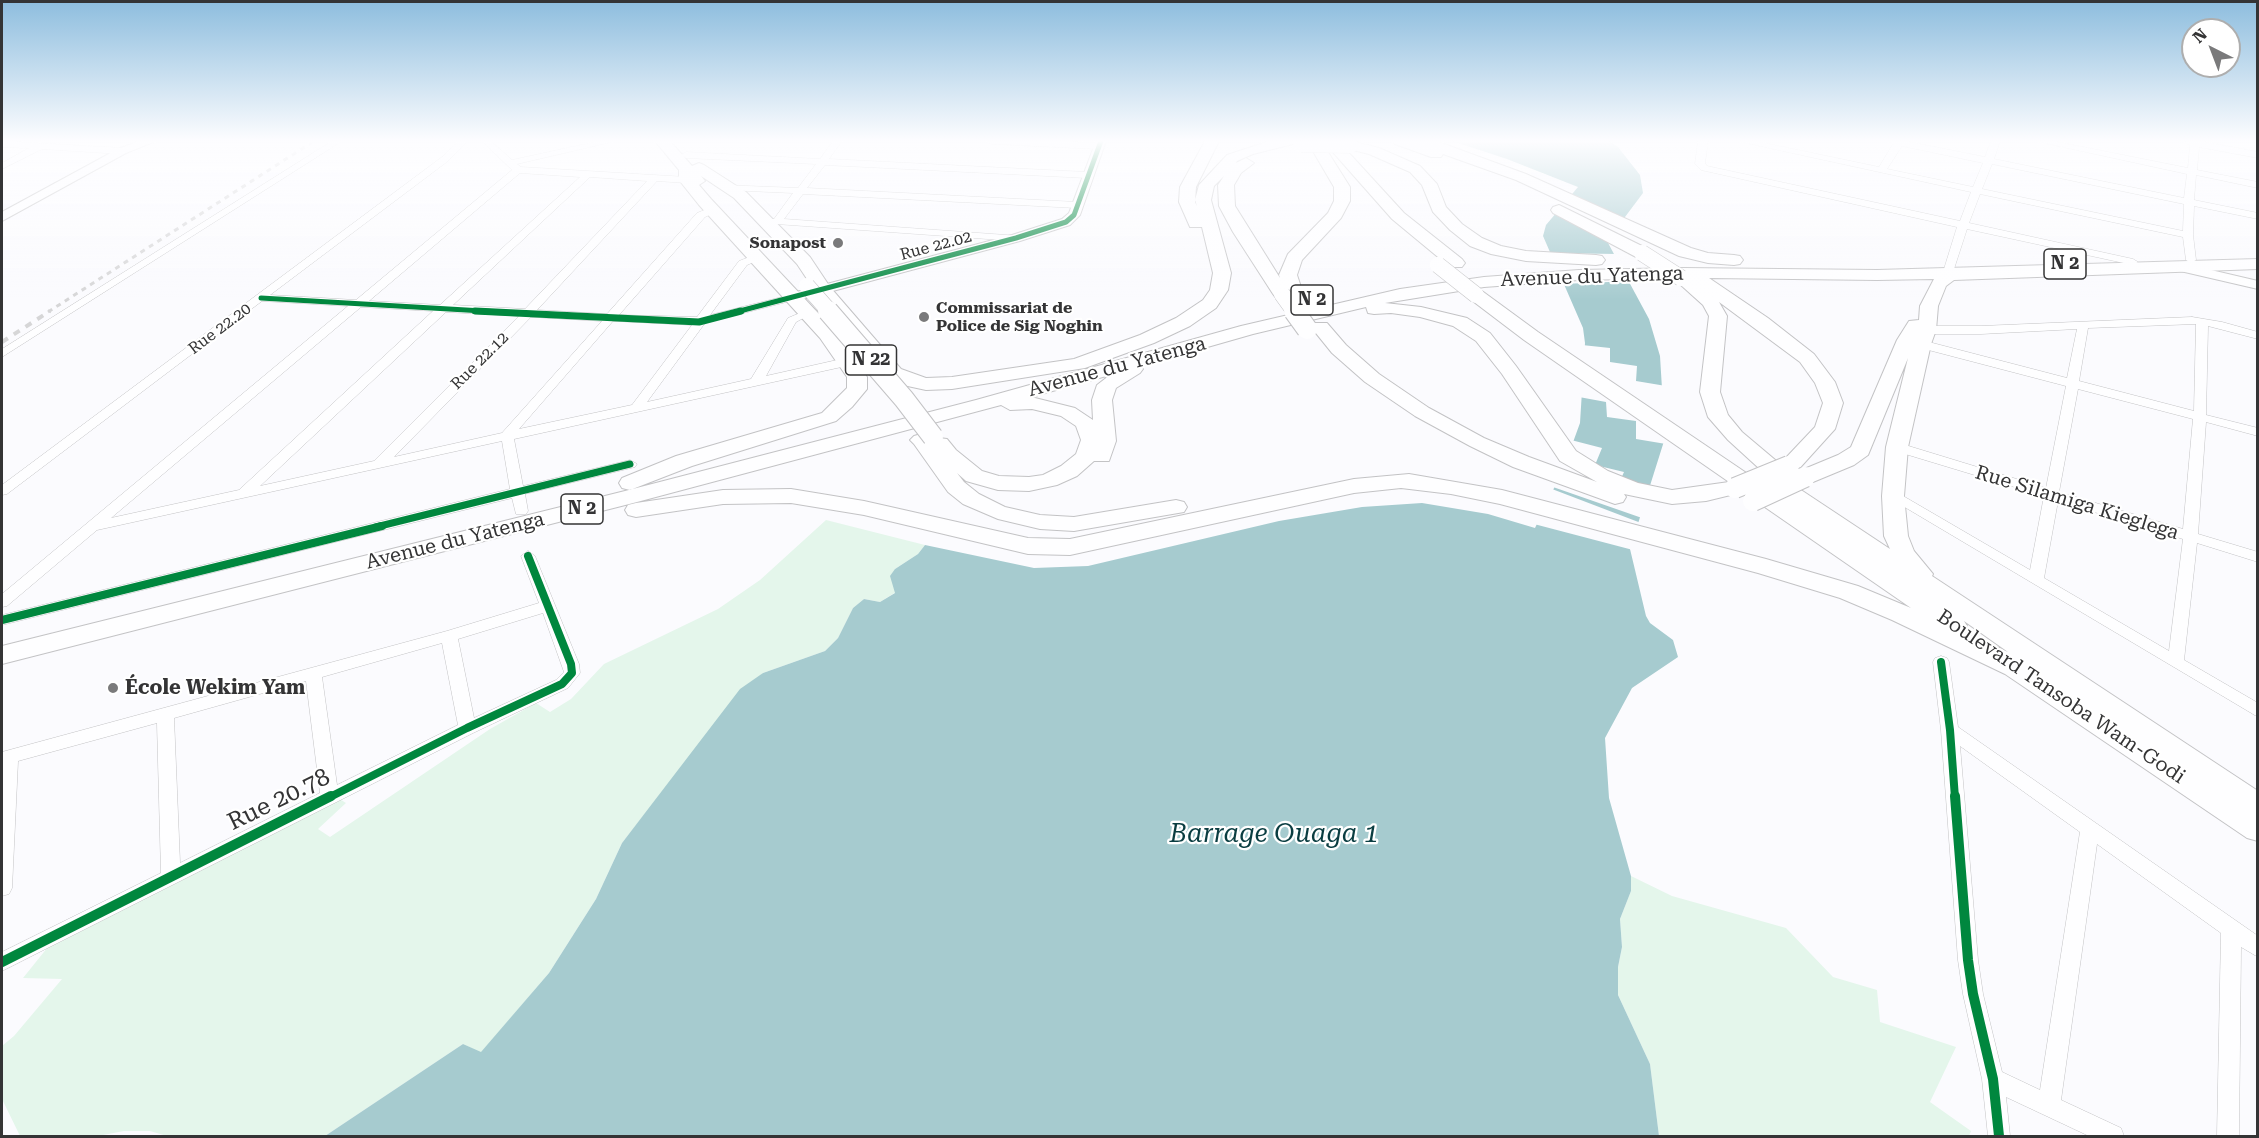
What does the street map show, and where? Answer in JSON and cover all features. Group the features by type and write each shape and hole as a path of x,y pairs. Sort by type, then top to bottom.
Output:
{"main road":[{"path":"716,194 721,199"},
{"path":"630,474 684,461 829,417 845,404 857,389 857,377 827,334 757,257 719,194"},
{"path":"1188,194 1187,202 1197,227 1222,273"},
{"path":"721,199 740,195 772,222 804,261 823,290 894,373 910,381 926,384 989,378 1078,364 1147,339 1183,322 1210,304 1219,290 1222,273 1203,200 1205,194"},
{"path":"1226,194 1227,206 1232,214 1314,328 1372,378 1422,412 1477,442 1551,492 1642,514"},
{"path":"1288,293 1288,275 1294,258 1335,215 1342,201 1342,194"},
{"path":"1365,194 1385,219 1484,293 1867,556"},
{"path":"1433,194 1439,209 1456,227 1476,242 1552,267"},
{"path":"1535,194 1564,203"},
{"path":"1544,194 1618,230 1685,252 1708,258 1802,267"},
{"path":"1549,194 1564,203"},
{"name":"N 22","path":"721,199 931,431"},
{"path":"1618,230 1649,253 1761,322 1807,358 1825,382 1833,403 1825,429 1797,472"},
{"name":"Avenue du Yatenga","path":"1624,267 1953,271 2184,263 2258,258"},
{"name":"Avenue du Yatenga","path":"2,638 519,502 1078,364 1278,308 1375,286 1461,274 1552,267 1722,266 1953,271 2133,262 2184,263 2215,270 2258,264"},
{"name":"Avenue du Yatenga","path":"2,655 629,497 931,431 1161,356 1283,321 1400,294 1552,267"},
{"path":"931,431 939,464 956,487 970,499 998,512 1040,522 1074,524 1351,479 1551,492 1642,514 1681,510 1744,494 1797,472 1846,460 1860,450 1906,340 1929,306 1938,284 1953,271"},
{"path":"1688,278 1711,303 1718,316 1710,392 1718,417 1735,436 1867,556"},
{"path":"1929,306 1924,337 1897,447 1893,496 1896,536 1904,554 1934,590"},
{"path":"1283,321 1353,310 1391,308 1421,312 1460,322 1483,337 1509,370 1568,456 1613,482 1642,514 1699,549 1849,592 2016,668"},
{"path":"989,378 1183,322"},
{"path":"939,464 964,482 986,491 1026,494 1052,489 1075,479 1100,462 1106,441 1102,400 1107,386 1126,373 1161,356"},
{"path":"1032,403 1068,412 1085,423 1092,440 1086,457 1069,471 1049,480 1029,484 998,483 974,476 948,455 931,431 1001,405 1032,403"},
{"path":"1667,420 1832,522"},
{"path":"202,605 394,568 543,535 647,507 723,497 791,496 864,508 1028,546 1070,547 1354,486 1409,482"},
{"name":"Boulevard Tansoba Wam-Godi","path":"1867,556 1934,590 2258,806"},
{"name":"Boulevard Tansoba Wam-Godi","path":"1867,556 2016,668 2258,829"}],"street":[{"path":"2,210 31,194"},
{"path":"2,217 39,194"},
{"path":"2,354 53,319 253,194"},
{"name":"Rue 22.20","path":"2,491 398,194"},
{"path":"2,602 359,303 483,194"},
{"path":"243,494 566,194"},
{"name":"Rue 22.12","path":"379,464 528,313 640,194"},
{"path":"507,435 612,319 701,214 721,199 770,194"},
{"path":"772,222 798,194"},
{"path":"862,194 1077,205"},
{"name":"Rue 22.02","path":"794,297 1016,238 1066,222 1074,216 1081,194"},
{"path":"1824,194 2133,262"},
{"path":"1953,271 1963,225 1975,194"},
{"path":"1996,194 2188,235"},
{"path":"2150,194 2258,216"},
{"path":"2184,263 2190,194"},
{"path":"772,222 1016,238"},
{"path":"637,407 743,263 757,257"},
{"path":"2215,270 2258,285"},
{"path":"261,298 699,322 794,297"},
{"path":"757,380 792,320 807,313"},
{"path":"1924,337 1981,330 2202,321 2258,336"},
{"path":"2176,663 2200,417 2202,321"},
{"path":"2036,579 2084,326"},
{"path":"1924,337 2074,384 2258,432"},
{"path":"91,527 846,362"},
{"path":"2,620 519,502 507,435"},
{"name":"Rue Silamiga Kieglega","path":"1897,447 2258,557"},
{"path":"1893,496 2258,711"},
{"path":"2,888 5,758 449,636 548,606 528,556"},
{"name":"Rue 20.78","path":"2,962 467,728 562,684 572,673 571,664 548,606"},
{"path":"449,636 467,728"},
{"path":"1941,662 1950,730 1968,960 1973,994 1993,1079 1999,1137"},
{"path":"313,673 330,797"},
{"path":"165,714 171,876"},
{"path":"1950,730 2258,948"},
{"path":"2049,1106 2090,828"},
{"path":"2228,1137 2231,928"},
{"path":"1993,1079 2113,1137"}],"green space":[{"path":"826,520 925,545 918,554 895,569 896,592 880,602 864,599 853,608 838,638 825,651 763,673 666,787 622,843 596,899 549,973 481,1053 463,1044 325,1136 167,1136 150,1131 124,1131 98,1136 20,1136 2,1099 2,1046 14,1036 62,979 23,978 56,937 338,798 346,803 318,829 330,837 490,729 536,703 550,712 571,699 604,664 718,609 760,580"},
{"path":"1631,876 1672,896 1786,928 1833,977 1877,990 1880,1022 1956,1047 1930,1102 1971,1131 1969,1136 1659,1136 1650,1064 1618,995 1618,967 1622,947 1620,919 1631,891"}],"water":[{"name":"Barrage Ouaga 1","path":"1572,194 1642,194 1607,241 1649,319 1660,356 1665,438 1630,549 1646,616 1650,623 1673,640 1678,657 1632,688 1605,738 1609,798 1631,876 1631,891 1620,919 1622,947 1618,967 1618,995 1650,1064 1659,1136 325,1136 463,1044 481,1052 549,973 596,899 622,843 740,689 763,673 825,651 838,638 853,608 864,599 880,602 895,593 890,576 895,569 918,554 925,545 1034,568 1088,566 1279,521 1362,507 1422,503 1488,514 1535,528 1564,467 1580,423 1585,343 1583,328 1543,236 1546,225"}],"pier":[{"path":"1568,194 1571,194 1627,219 1611,241 1552,213"},
{"path":"1548,253 1617,254 1632,281 1562,284"},
{"path":"1582,345 1610,348 1610,362 1637,366 1636,381 1666,386 1666,444 1636,439 1636,421 1607,417 1606,402 1579,397"},
{"path":"1571,440 1602,448 1595,465 1624,472 1620,481 1652,490 1642,518 1553,487"},
{"path":"1552,489 1641,523 1633,550 1534,524"}],"railway":[{"path":"48,312 231,194"},
{"path":"2,342 50,311"}],"cycle path":[{"path":"261,298 699,322 1016,238 1066,222 1074,215 1082,194"},
{"path":"2,620 630,464"},
{"path":"2,962 467,728 562,684 572,673 571,664 528,556"},
{"path":"1941,662 1950,730 1968,960 1973,994 1993,1079 1999,1136"}],"place":[{"name":"Sonapost","path":"838,243"},
{"name":"Commissariat de Police de Sig Noghin","path":"924,317"},
{"name":"École Wekim Yam","path":"113,688"}]}
